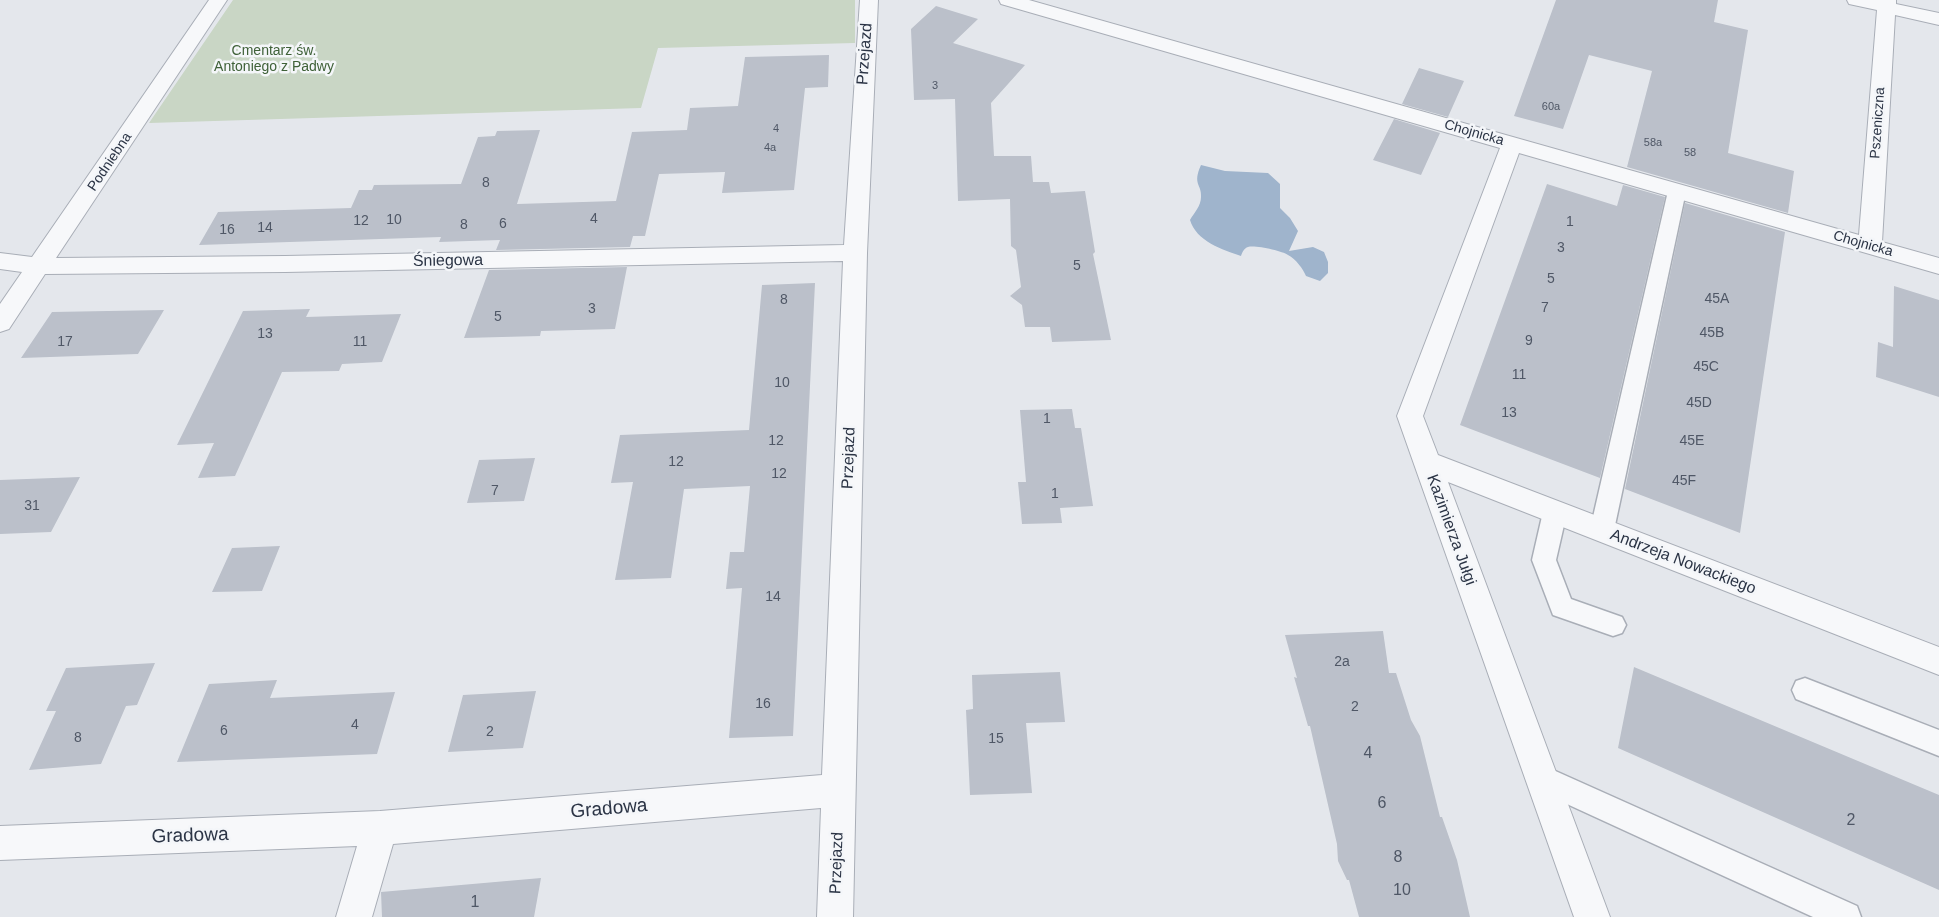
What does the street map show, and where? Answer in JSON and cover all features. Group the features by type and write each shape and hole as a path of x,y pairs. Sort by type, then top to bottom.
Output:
{"street":[{"name":"Podniebna","path":"0,323 41,266 218,0"},
{"name":"Przejazd","path":"835,917 854,253 868,0"},
{"name":"Chojnicka","path":"1008,0 1939,266"},
{"path":"1856,0 1887,4 1939,19"},
{"name":"Pszeniczna","path":"1870,246 1887,4"},
{"name":"Kazimierza Jułgi","path":"1512,144 1410,416 1592,917"},
{"name":"Śniegowa","path":"0,261 41,266 285,264 854,253"},
{"name":"Andrzeja Nowackiego","path":"1426,462 1939,661"},
{"name":"Gradowa","path":"0,843 380,828 839,790"},
{"path":"354,917 380,828"}],"lane":[{"path":"1602,530 1677,191"},
{"path":"1555,512 1544,560 1562,607 1614,625"},
{"path":"1805,690 1939,743"},
{"path":"1542,778 1846,917"}],"green space":[{"name":"Cmentarz św. Antoniego z Padwy","path":"233,0 855,0 855,43 658,48 641,108 149,123"}],"water":[{"path":"1201,165 1225,171 1268,173 1280,184 1280,208 1290,218 1298,231 1289,251 1313,247 1324,252 1328,262 1328,273 1320,281 1306,276 1301,267 1288,255 1263,248 1248,247 1244,249 1241,256 1211,244 1198,234 1190,220 1201,200 1197,177"}],"building":[{"path":"1556,0 1718,0 1714,22 1748,30 1728,153 1794,171 1788,213 1627,167 1652,71 1589,55 1563,129 1514,116"},
{"path":"936,6 978,19 953,43 1025,65 991,103 994,156 1031,156 1033,182 1049,182 1051,193 1085,191 1095,252 1093,254 1111,340 1052,342 1050,327 1025,327 1022,305 1010,296 1021,287 1016,250 1011,246 1010,199 958,201 955,99 914,100 911,29"},
{"path":"829,55 828,87 805,88 794,190 722,193 725,172 659,174 645,236 633,236 630,247 496,250 500,240 439,242 441,237 199,245 218,212 351,208 359,190 372,190 374,185 461,184 478,137 495,136 497,131 540,130 517,204 616,201 632,132 687,130 690,108 738,106 745,57"},
{"path":"1419,68 1464,81 1448,117 1402,104"},
{"path":"1394,119 1440,133 1421,175 1373,160"},
{"path":"1547,184 1617,206 1623,185 1665,197 1600,478 1460,425"},
{"path":"1685,203 1785,232 1740,533 1625,489"},
{"path":"627,267 615,329 541,331 540,336 464,338 489,270"},
{"path":"815,283 793,736 729,738 742,588 726,589 730,552 744,552 750,486 684,489 671,578 615,580 633,482 611,483 620,435 749,430 762,285"},
{"path":"1894,286 1939,300 1939,397 1876,377 1878,342 1893,347"},
{"path":"310,309 306,317 401,314 382,362 342,364 339,371 282,372 235,476 198,478 214,443 177,445 243,311"},
{"path":"164,310 138,354 21,358 52,312"},
{"path":"1072,409 1075,428 1081,428 1093,506 1060,508 1062,523 1022,524 1018,482 1026,482 1020,410"},
{"path":"535,458 524,501 467,503 479,460"},
{"path":"80,477 51,532 0,534 0,480"},
{"path":"280,546 262,591 212,592 232,548"},
{"path":"1383,631 1389,673 1396,673 1411,720 1420,736 1440,817 1442,817 1457,860 1470,917 1359,917 1349,880 1347,880 1338,861 1337,844 1310,726 1308,726 1294,677 1297,678 1285,635"},
{"path":"155,663 137,705 126,706 101,764 29,770 56,711 46,711 66,668"},
{"path":"1634,667 1939,795 1939,890 1618,748"},
{"path":"1060,672 1065,722 1026,723 1032,793 970,795 966,710 973,709 972,675"},
{"path":"277,680 270,698 395,692 377,754 177,762 209,684"},
{"path":"536,691 523,748 448,752 463,695"},
{"path":"541,878 534,917 382,917 381,892"}]}
